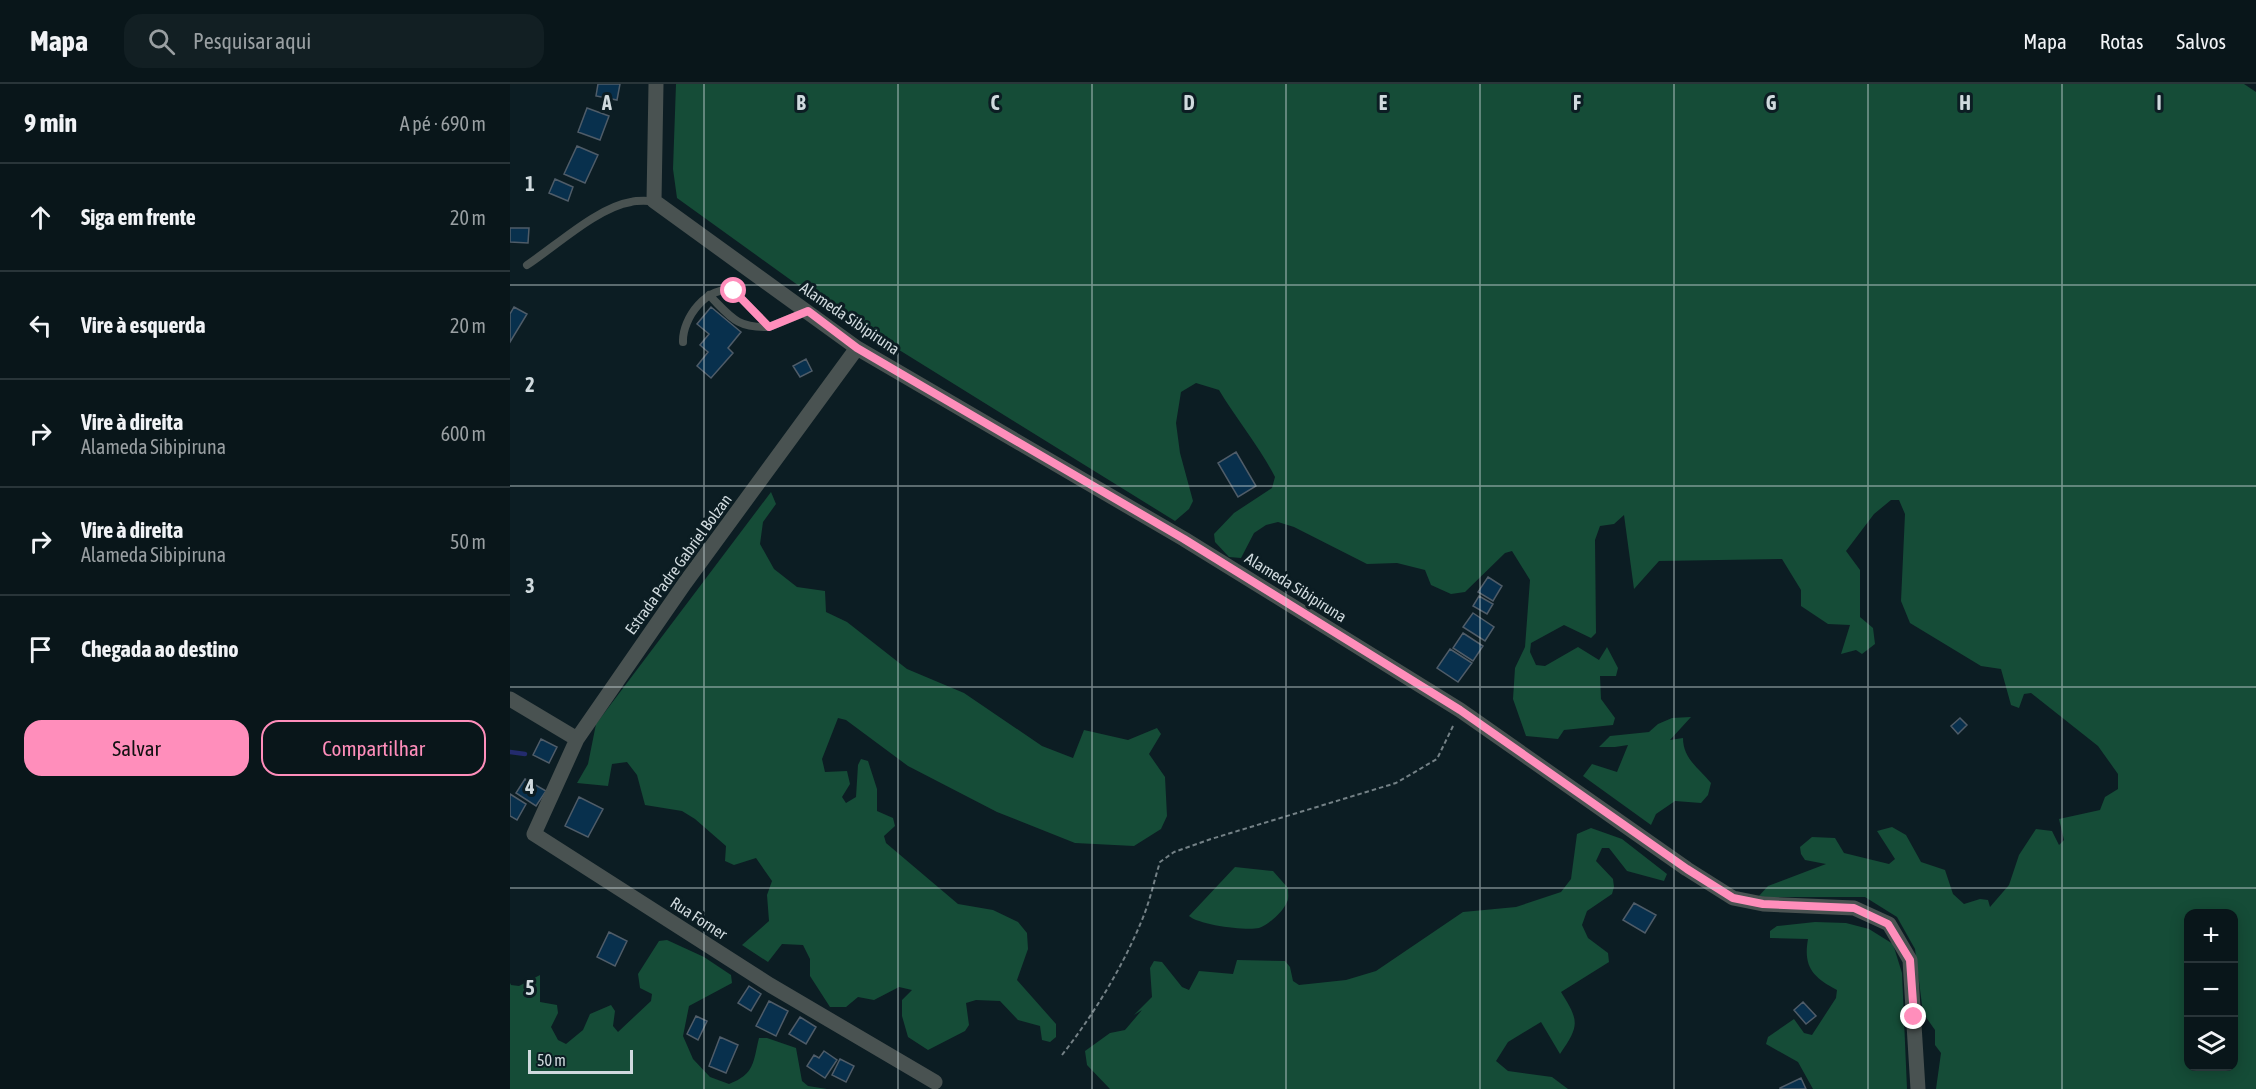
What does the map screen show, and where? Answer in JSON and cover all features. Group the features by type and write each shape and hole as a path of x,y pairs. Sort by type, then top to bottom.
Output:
{"street":[{"path":"654,201 656,84"},
{"name":"Alameda Sibipiruna","path":"654,201 857,348 1184,539 1460,710 1687,869 1733,898 1763,904 1854,908 1888,924 1910,960 1918,1089"},
{"name":"Estrada Padre Gabriel Bolzan","path":"577,739 685,583 857,348"},
{"path":"510,699 577,739"},
{"name":"Rua Forner","path":"577,739 534,834 770,985 935,1082"}],"lane":[{"path":"527,265 578,228 615,207 630,202 654,201"},
{"path":"683,342 685,324 709,295 727,289 734,291 769,327"},
{"path":"709,295 737,322 746,327 769,327 808,311"}],"path":[{"path":"1062,1055 1084,1026 1129,948 1143,917 1160,862 1174,852 1211,839 1396,783 1437,759 1460,710"}],"green space":[{"path":"676,84 2244,84 2256,92 2256,1089 1936,1089 1941,1053 1935,1045 1935,1030 1923,1013 1915,949 1897,917 1865,897 1758,897 1768,886 1826,864 1805,860 1801,854 1800,847 1812,837 1835,838 1844,853 1889,864 1895,859 1877,831 1892,827 1906,835 1921,862 1945,870 1953,894 1964,904 1980,899 1988,900 1990,907 2009,885 2019,855 2036,829 2052,831 2059,845 2064,840 2059,819 2100,810 2105,797 2118,789 2118,774 2098,746 2031,693 2024,694 2019,708 2011,705 2001,669 1981,666 1910,623 1901,601 1905,514 1899,500 1891,500 1874,514 1846,551 1860,570 1860,617 1873,628 1875,644 1862,654 1856,650 1841,654 1850,625 1828,624 1801,606 1801,590 1782,559 1659,561 1634,589 1624,515 1614,524 1600,526 1595,540 1596,633 1591,638 1564,625 1531,643 1530,652 1536,665 1545,666 1578,647 1599,660 1607,647 1618,668 1616,676 1600,676 1601,699 1615,718 1613,725 1564,730 1558,739 1526,736 1513,699 1515,668 1525,647 1530,580 1512,551 1505,553 1465,592 1451,594 1431,585 1425,570 1397,563 1367,564 1294,527 1278,522 1266,525 1254,533 1241,558 1229,557 1215,542 1214,534 1234,513 1272,488 1275,477 1219,390 1196,383 1181,392 1176,423 1180,453 1193,501 1189,509 1175,521 838,314 677,198 673,169"},
{"path":"771,492 776,504 763,522 760,544 774,569 797,587 825,591 826,612 847,622 907,669 964,693 1042,746 1073,758 1084,730 1128,740 1157,728 1161,734 1149,754 1165,777 1167,816 1161,829 1134,846 1075,843 997,812 908,766 846,720 838,718 822,759 825,772 847,771 850,784 842,797 846,803 856,797 858,765 861,759 868,761 877,789 877,811 893,818 895,826 884,836 886,843 958,904 993,910 1018,922 1027,933 1028,949 1017,980 1056,1024 1056,1037 1050,1042 1042,1040 1040,1026 1018,1020 1000,1001 976,1000 966,1003 969,1025 965,1031 928,1050 908,1037 902,1016 902,1000 912,990 899,987 874,1000 858,997 846,1007 830,1007 810,976 810,959 803,945 782,944 768,962 742,945 769,921 767,895 772,881 756,858 734,865 725,861 726,846 695,819 682,811 645,805 637,775 627,762 612,764 608,786 577,783 588,764 596,724"},
{"path":"1691,717 1670,740 1683,738 1686,752 1692,763 1711,783 1708,795 1701,803 1675,801 1656,814 1651,825 1583,776 1592,764 1617,772 1628,745 1599,747 1610,736 1649,732 1658,724 1672,718"},
{"path":"1591,828 1622,839 1667,874 1664,881 1627,871 1609,848 1602,848 1596,861 1613,879 1614,887 1612,894 1587,911 1582,925 1588,938 1608,953 1609,962 1561,992 1575,1023 1571,1036 1560,1054 1541,1022 1508,1042 1496,1061 1508,1071 1552,1077 1568,1089 1110,1089 1087,1065 1085,1051 1110,1033 1125,1030 1142,1010 1134,1015 1152,997 1150,968 1154,961 1162,962 1182,987 1189,990 1199,971 1233,974 1237,960 1285,961 1290,967 1293,981 1299,985 1346,980 1376,971 1463,912 1516,907 1561,892 1571,879 1577,834"},
{"path":"1235,867 1273,871 1288,888 1288,901 1279,914 1263,926 1253,929 1212,925 1189,916"},
{"path":"1815,922 1846,923 1869,929 1893,944 1902,973 1907,1089 1813,1089 1798,1062 1766,1044 1768,1037 1794,1019 1804,1033 1812,1035 1836,998 1837,990 1816,976 1809,964 1808,939 1770,938 1770,931 1777,926"},
{"path":"667,940 704,957 731,975 732,983 689,1006 683,1036 693,1059 710,1077 729,1084 744,1076 752,1066 759,1038 767,1038 796,1048 802,1081 808,1086 827,1089 510,1089 510,983 519,986 540,975 540,1002 557,1005 558,1013 551,1027 558,1040 566,1044 583,1030 590,1014 611,1005 615,1011 613,1026 618,1032 651,1001 652,994 640,988 638,974 659,941"}],"building":[{"path":"598,84 620,84 617,100 596,96"},
{"path":"587,108 609,116 600,140 578,132"},
{"path":"577,146 598,155 585,183 564,174"},
{"path":"555,179 573,187 568,201 549,193"},
{"path":"510,228 529,228 528,243 510,242"},
{"path":"514,307 527,314 510,342 510,314"},
{"path":"711,307 741,332 728,348 733,353 711,378 697,366 708,352 700,345 709,334 697,324"},
{"path":"806,359 812,371 800,377 793,366"},
{"path":"1236,452 1256,486 1238,497 1218,463"},
{"path":"1488,577 1502,586 1493,601 1478,592"},
{"path":"1479,596 1493,604 1487,614 1473,606"},
{"path":"1473,613 1494,627 1485,641 1463,627"},
{"path":"1463,633 1483,646 1473,661 1453,648"},
{"path":"1450,649 1472,663 1458,682 1437,668"},
{"path":"1960,718 1967,725 1958,734 1951,726"},
{"path":"541,739 557,747 549,763 533,755"},
{"path":"525,779 546,791 536,806 516,793"},
{"path":"510,794 526,804 517,820 510,816"},
{"path":"579,797 603,809 588,837 565,826"},
{"path":"1634,903 1656,915 1645,933 1623,920"},
{"path":"609,932 627,941 615,966 597,957"},
{"path":"749,986 761,994 751,1011 738,1003"},
{"path":"769,1001 788,1011 776,1036 756,1026"},
{"path":"1803,1002 1816,1016 1806,1024 1794,1010"},
{"path":"696,1016 707,1021 698,1040 687,1034"},
{"path":"800,1017 816,1027 806,1044 789,1034"},
{"path":"720,1037 738,1045 726,1073 709,1066"},
{"path":"824,1051 837,1060 825,1078 807,1066 814,1055 819,1058"},
{"path":"840,1059 854,1066 846,1082 832,1075"},
{"path":"1801,1078 1806,1089 1780,1089 1780,1088"}],"waterway":[{"path":"510,752 525,754"}],"route":[{"path":"734,291 769,327 808,311 857,348 1184,539 1460,710 1687,869 1733,898 1763,904 1854,908 1888,924 1910,960 1914,1017"}]}
